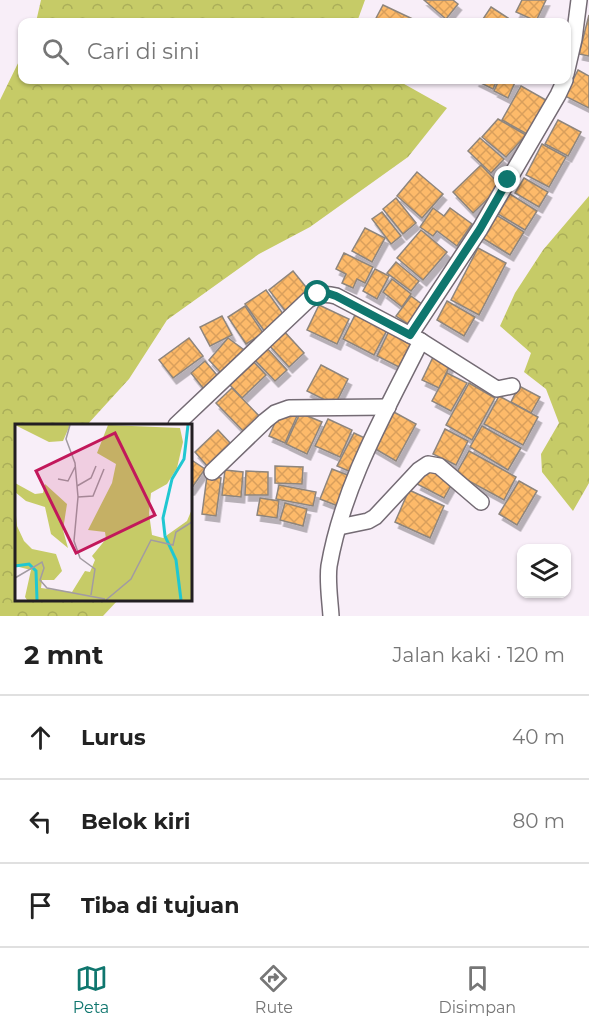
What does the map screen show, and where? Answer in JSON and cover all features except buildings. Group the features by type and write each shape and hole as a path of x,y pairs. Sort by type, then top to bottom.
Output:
{"street":[{"path":"571,50 579,0"},
{"path":"331,616 329,568 352,482 388,407 415,338 480,229 560,84"},
{"path":"178,424 308,300 318,294 327,293 415,338 497,389 512,387"},
{"path":"212,472 275,413 289,408 388,407"},
{"path":"339,527 368,521 375,517 419,470 428,464 440,466 481,502"}],"green space":[{"path":"41,0 365,0 358,18 37,18"},
{"path":"18,63 18,84 404,84 447,108 408,157 310,227 259,254 167,320 129,379 88,424 15,424 15,601 117,601 103,616 0,616 0,100"},
{"path":"589,196 589,483 573,511 542,472 541,454 559,423 546,389 524,372 531,353 500,326 515,293 543,250"}],"route":[{"path":"318,294 327,293 336,296 410,335 480,229 508,180"}]}
